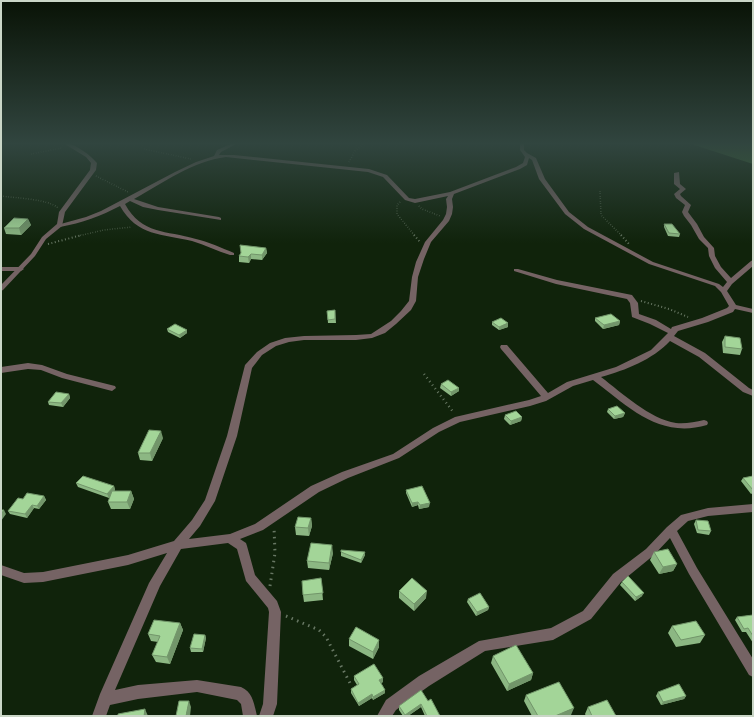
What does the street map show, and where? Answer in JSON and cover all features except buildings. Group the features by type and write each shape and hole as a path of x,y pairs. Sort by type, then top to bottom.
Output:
{"street":[{"path":"1,289 22,269 44,238 60,224 62,212 89,176"},
{"path":"60,224 71,224 84,219 171,176"},
{"path":"384,176 392,181 405,197 415,201 436,198 496,176"},
{"path":"541,176 567,213 576,222 659,266 717,286 724,291 733,306 753,311"},
{"path":"677,176 677,184 683,189 677,194 678,197 688,205 685,212 686,215 694,224 701,238 711,248 712,256 718,268 731,282"},
{"path":"99,716 105,698 155,583 178,545 196,523 210,501 232,436 248,367 253,358 272,344 282,340 296,338 372,336 382,331 412,303 415,276 426,247 438,233 447,218 451,205 449,199 452,193"},
{"path":"131,197 132,202 219,219"},
{"path":"121,202 126,214 139,226 164,234 202,243 232,254"},
{"path":"724,291 727,285 746,271 753,262"},
{"path":"1,269 22,269"},
{"path":"516,270 556,282 632,299 635,315 653,322 698,353 741,387 753,394"},
{"path":"1,570 24,578 43,577 128,560 178,545 230,538 259,527 315,489 396,456 436,430 458,419 530,403 546,397 570,384 619,369 648,355 661,346 679,327 697,323 730,310 733,306"},
{"path":"504,347 546,397"},
{"path":"1,370 28,366 42,368 65,376 112,388"},
{"path":"595,377 659,422 677,426 704,423"},
{"path":"384,716 391,706 424,681 483,645 553,634 587,615 617,578 650,552 685,518 699,513 753,508"},
{"path":"671,530 693,571 753,671"},
{"path":"230,538 242,546 250,577 273,604 275,612 270,704 266,716"},
{"path":"105,698 138,692 197,686 241,694 247,701 250,716"}],"path":[{"path":"95,176 131,197"},
{"path":"600,191 601,215 628,242 636,255"},
{"path":"1,196 44,202 54,205 62,212"},
{"path":"405,197 397,205 397,214 408,229 426,247"},
{"path":"415,201 422,209 447,218"},
{"path":"40,245 55,243 104,230 139,226"},
{"path":"632,299 669,309 682,314 697,323"},
{"path":"424,374 458,419"},
{"path":"269,599 275,553 274,518"},
{"path":"275,612 319,630 326,637 351,685"}]}
